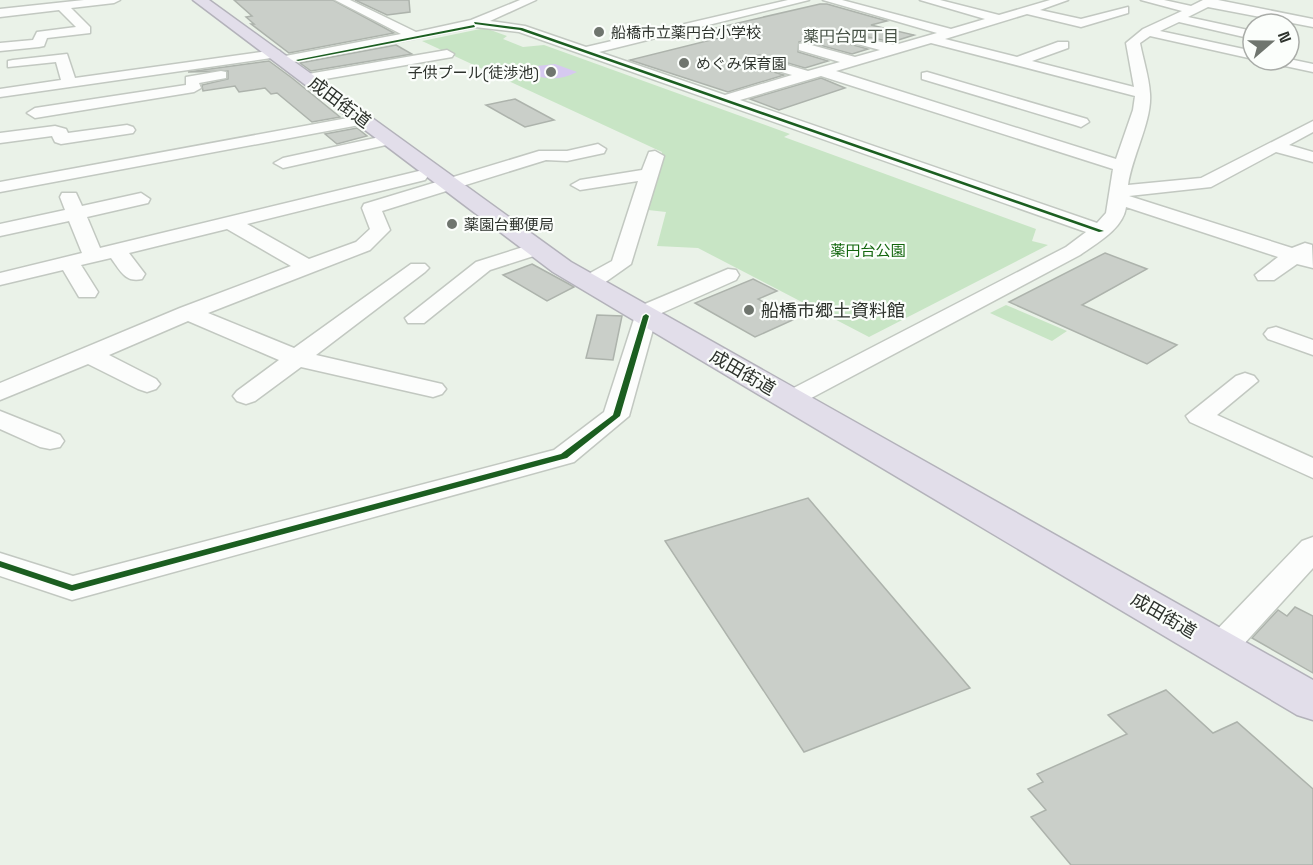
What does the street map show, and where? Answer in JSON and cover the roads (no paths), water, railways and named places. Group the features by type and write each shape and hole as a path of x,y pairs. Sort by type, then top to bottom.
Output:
{"highway":[{"name":"成田街道","path":"201,0 536,249 589,283 1313,702"}],"street":[{"path":"0,13 18,22 62,6 114,0"},
{"path":"341,0 415,36"},
{"path":"167,93 171,102 81,116 82,104 194,88 191,80 475,23 530,0"},
{"path":"586,51 803,0"},
{"path":"829,0 948,32"},
{"path":"865,0 961,9 996,18"},
{"path":"725,100 1062,0"},
{"path":"1147,0 1189,10 1241,27"},
{"path":"1009,2 1081,23 1189,10 1313,23"},
{"path":"874,12 912,3"},
{"path":"1101,5 1241,51"},
{"path":"18,22 20,37 86,30 62,6"},
{"path":"909,22 961,9"},
{"path":"1189,10 1210,28 1241,30"},
{"path":"790,399 1073,251 1101,231 1114,214 1122,166 1142,102 1133,43 1139,17"},
{"path":"475,23 521,29 1101,231"},
{"path":"882,25 1017,62 1142,102"},
{"path":"0,47 39,43 40,35"},
{"path":"844,36 893,49"},
{"path":"1017,62 1063,45"},
{"path":"804,47 853,61"},
{"path":"308,78 447,54"},
{"path":"993,55 969,63 1084,99 1081,122 1068,150"},
{"path":"0,65 62,57 69,83"},
{"path":"0,93 149,72 283,60"},
{"path":"759,61 882,91 1122,166"},
{"path":"882,91 948,70"},
{"path":"916,80 1081,122"},
{"path":"739,81 761,89"},
{"path":"0,138 18,122 32,88"},
{"path":"1121,105 1142,102"},
{"path":"18,122 82,107"},
{"path":"120,111 127,130 150,159"},
{"path":"0,187 364,120"},
{"path":"18,122 60,132 61,139 127,130"},
{"path":"1118,195 1205,183 1311,129"},
{"path":"283,163 389,140"},
{"path":"1276,147 1313,157"},
{"path":"0,279 344,192 441,178 545,155 567,156 598,149"},
{"path":"580,185 653,165 621,264 589,283"},
{"path":"61,176 93,255"},
{"path":"327,177 344,192"},
{"path":"0,392 188,313 363,246 380,230 371,208 441,178"},
{"path":"1118,195 1304,259"},
{"path":"0,230 141,199"},
{"path":"229,222 307,267"},
{"path":"1266,275 1304,259 1313,243"},
{"path":"115,249 134,274"},
{"path":"416,318 483,266 536,249"},
{"path":"68,261 87,292"},
{"path":"246,396 418,268"},
{"path":"0,564 72,588 564,456 616,416 643,315 728,275"},
{"path":"188,313 299,358 433,388"},
{"path":"1276,334 1313,348"},
{"path":"88,354 147,384"},
{"path":"1245,381 1199,416 1313,469"},
{"path":"0,419 50,441"},
{"path":"1220,648 1313,548"}],"place":[{"name":"船橋市立薬円台小学校","path":"599,32"},
{"name":"めぐみ保育園","path":"684,63"},
{"name":"子供プール(徒渉池)","path":"551,72"},
{"name":"薬園台郵便局","path":"452,224"},
{"name":"船橋市郷土資料館","path":"749,310"}],"district":[{"name":"薬円台四丁目","path":"851,36"}],"park label":[{"name":"薬円台公園","path":"868,250"}]}
